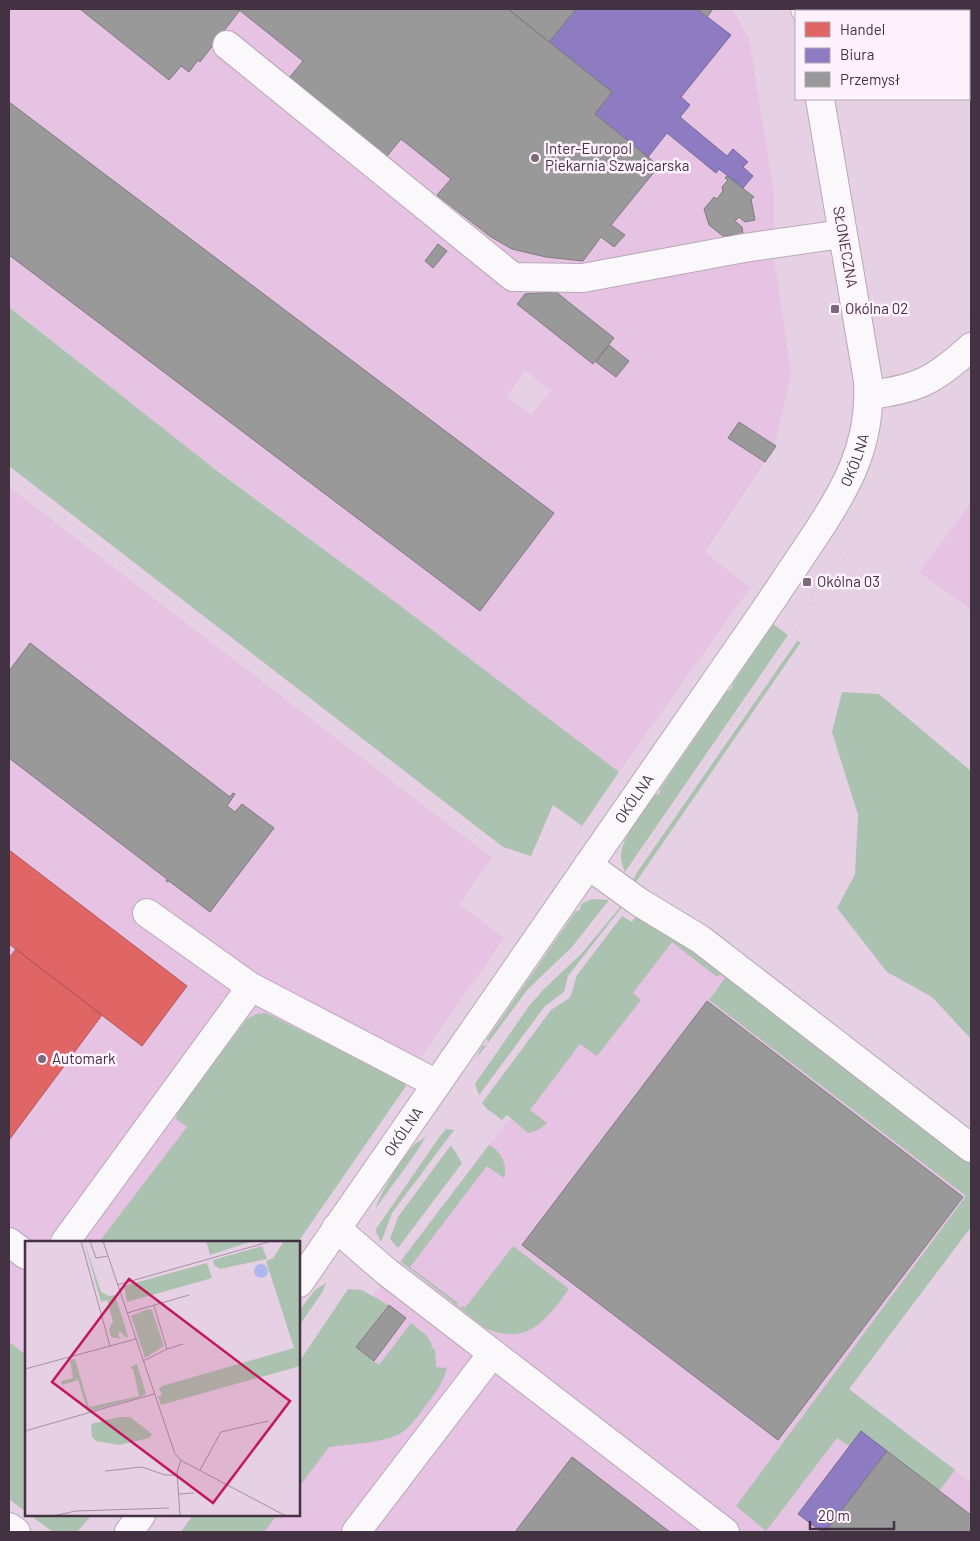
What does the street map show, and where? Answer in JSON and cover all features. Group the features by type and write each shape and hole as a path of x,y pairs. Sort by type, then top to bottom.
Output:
{"street":[{"path":"227,44 513,277 583,278 744,248 842,234"},
{"name":"SŁONECZNA","path":"820,100 869,395"},
{"path":"869,395 904,390 923,383 954,363 971,347"},
{"name":"OKÓLNA","path":"300,1282 758,621 838,501 858,456 865,427 869,395"},
{"path":"588,865 639,902 700,939 971,1148"},
{"path":"148,913 251,987 437,1084"},
{"path":"66,1241 251,987"},
{"path":"336,1228 386,1272 726,1532"},
{"path":"9,1242 25,1254"},
{"path":"356,1532 492,1354"},
{"path":"129,1532 140,1516"},
{"path":"9,1526 16,1532"}],"path":[{"path":"9,475 503,856 556,877"},
{"path":"832,551 849,563"},
{"path":"632,870 794,634 803,624 810,607 814,587"},
{"path":"544,980 578,949 608,911"},
{"path":"538,1157 568,1180 718,982"},
{"path":"485,1142 507,1118 523,1132 512,1144"},
{"path":"517,1245 548,1205 518,1182"},
{"path":"488,1221 569,1286"},
{"path":"300,1334 326,1296"},
{"path":"770,1532 838,1442 846,1448"}],"shaded area":[{"path":"9,9 732,9 749,38 774,192 774,259 791,373 774,448 705,552 750,588 619,772 180,442 9,306","holes":["525,370 551,391 531,415 507,396"]},
{"path":"9,487 492,858 459,904 504,938 293,1241 25,1241 25,1354 9,1342"},
{"path":"971,503 971,610 919,572"},
{"path":"670,935 971,1163 971,1227 849,1389 971,1483 971,1532 191,1532 204,1516 300,1516 300,1392 498,1133"}],"green space":[{"path":"9,307 216,470 398,604 619,772 582,826 553,805 531,856 503,847 9,466"},
{"path":"773,624 788,635 625,872 621,857 629,832 655,795 659,794 660,789 727,691 730,690"},
{"path":"797,641 801,642 636,882 633,880 638,871"},
{"path":"842,692 879,694 971,771 971,1039 932,997 887,972 837,908 855,874 858,815 832,732"},
{"path":"592,899 609,900 572,947 528,989 476,1059 482,1046 486,1045 487,1039 576,911 580,910 581,904"},
{"path":"621,906 568,976 564,992 545,1006 479,1095 475,1084 529,1006 582,953"},
{"path":"622,916 632,922 636,916 648,925 670,935 971,1163 971,1227 849,1389 955,1470 939,1491 861,1431 849,1446 837,1438 766,1531 736,1506 966,1196 709,1000 725,978 720,974 717,977 672,942 633,993 641,1000 597,1056 580,1044 530,1110 547,1123 538,1130 528,1133 507,1115 502,1120 482,1103 551,1010 571,995 577,975"},
{"path":"266,1013 402,1081 406,1086 299,1241 100,1241 187,1127 176,1119 177,1112 247,1019 256,1014"},
{"path":"446,1129 454,1130 392,1213 381,1242 376,1229"},
{"path":"426,1136 376,1208 382,1193 399,1164 411,1148"},
{"path":"451,1145 462,1163 398,1248 390,1239 398,1217"},
{"path":"489,1145 497,1151 504,1163 504,1178 487,1166 410,1267 458,1303 457,1305 461,1308 463,1306 465,1308 513,1246 569,1289 544,1320 524,1332 513,1334 500,1333 485,1328 399,1260 401,1261"},
{"path":"326,1283 323,1291 300,1325 300,1310 315,1290"},
{"path":"348,1289 362,1290 388,1305 356,1347 379,1365 411,1323 427,1336 432,1345 431,1347 435,1350 436,1367 447,1368 436,1391 415,1420 405,1430 386,1439 329,1447 300,1486 300,1361"},
{"path":"9,1342 25,1354 25,1511 9,1499"},
{"path":"31,1516 91,1516 77,1532 53,1532"},
{"path":"192,1516 276,1516 264,1532 181,1532"}],"building: Handel":[{"path":"9,850 187,986 142,1046 9,944"},
{"path":"16,949 102,1015 9,1140 9,958"}],"building: Biura":[{"path":"576,9 697,9 731,35 681,97 690,105 680,117 727,156 733,149 748,162 743,167 753,176 743,188 719,169 716,173 667,133 648,157 595,114 612,92 549,42"},
{"path":"861,1431 887,1451 825,1532 822,1532 798,1514"}],"building: Przemysł":[{"path":"80,9 240,10 200,62 198,60 189,72 181,66 169,80"},
{"path":"238,9 508,9 612,92 595,114 659,166 611,225 625,235 614,247 601,237 583,261 546,257 512,249 491,237 437,195 451,179 401,139 387,156 290,77 303,61"},
{"path":"508,9 576,9 549,42"},
{"path":"697,9 713,9 707,17"},
{"path":"9,102 554,513 480,611 9,255"},
{"path":"727,176 754,197 751,199 755,220 745,222 739,217 735,221 742,227 743,234 723,236 709,225 704,209 714,197 717,199 723,191 722,187 728,180 725,178"},
{"path":"438,244 447,251 433,268 425,261"},
{"path":"556,292 614,338 593,364 517,304 525,294"},
{"path":"609,345 629,361 616,377 596,362"},
{"path":"739,422 776,446 765,462 728,438"},
{"path":"30,643 230,797 233,793 235,794 227,806 235,812 242,804 274,828 210,912 169,881 166,881 167,879 9,758 9,671"},
{"path":"707,1001 963,1197 778,1440 522,1245"},
{"path":"389,1305 406,1318 374,1361 356,1347"},
{"path":"887,1451 971,1515 971,1532 825,1532"},
{"path":"572,1457 670,1532 515,1532"}],"place":[{"name":"Inter-Europol Piekarnia Szwajcarska","path":"535,158"},
{"name":"Okólna 02","path":"835,309"},
{"name":"Okólna 03","path":"807,582"},
{"name":"Automark","path":"42,1059"}]}
